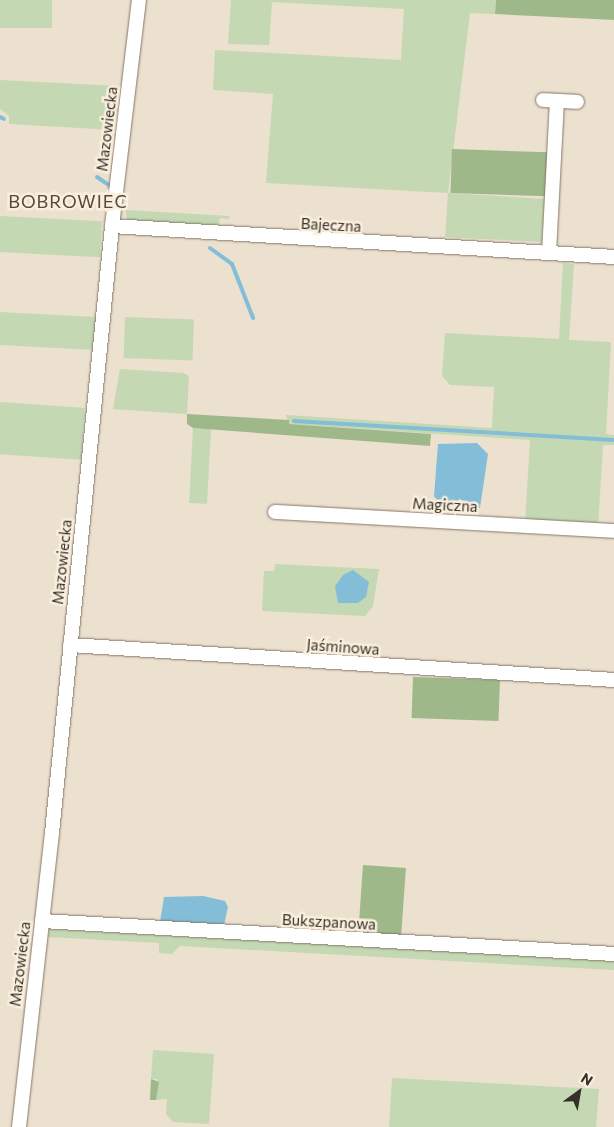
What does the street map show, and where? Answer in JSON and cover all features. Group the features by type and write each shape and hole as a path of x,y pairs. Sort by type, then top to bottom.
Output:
{"street":[{"name":"Mazowiecka","path":"19,1127 42,921 112,226 139,0"},
{"path":"549,253 550,100 577,102"},
{"name":"Bajeczna","path":"112,226 614,257"},
{"name":"Magiczna","path":"275,512 614,531"},
{"name":"Jaśminowa","path":"70,645 614,680"},
{"name":"Bukszpanowa","path":"42,921 614,954"}],"green space":[{"path":"0,0 52,0 52,28 0,28"},
{"path":"231,0 496,0 495,14 470,13 448,193 266,183 273,94 213,90 215,50 401,60 404,9 272,2 269,45 228,44"},
{"path":"496,0 614,0 614,20 495,14"},
{"path":"0,80 119,86 115,130 9,124 9,116 0,109"},
{"path":"452,149 548,152 546,196 450,193"},
{"path":"448,193 545,199 543,242 445,237"},
{"path":"126,210 229,216 229,219 220,218 218,229 135,224 127,220"},
{"path":"0,216 102,221 100,257 0,252"},
{"path":"563,263 574,264 569,340 611,342 606,434 614,435 614,445 603,445 598,527 525,523 530,440 289,424 286,415 492,428 494,387 450,385 442,376 445,333 559,339"},
{"path":"0,312 97,317 95,350 0,345"},
{"path":"125,317 194,319 193,360 124,358"},
{"path":"120,369 183,373 189,376 187,414 113,409"},
{"path":"0,402 85,408 81,460 0,454"},
{"path":"187,414 289,420 289,424 431,434 430,446 193,428 187,424"},
{"path":"193,428 211,429 207,504 189,503"},
{"path":"275,564 379,569 373,606 365,616 262,611 264,571 274,571"},
{"path":"413,677 500,680 499,721 412,718"},
{"path":"363,865 406,868 401,938 358,935"},
{"path":"49,929 614,960 614,970 180,946 172,954 159,953 159,943 48,937"},
{"path":"153,1050 214,1054 209,1124 173,1122 166,1114 167,1099 156,1100 157,1079 151,1079"},
{"path":"392,1078 599,1089 596,1127 389,1127"},
{"path":"151,1079 159,1082 156,1100 150,1100"}],"water":[{"path":"477,443 488,454 480,508 443,507 434,496 438,444"},
{"path":"353,570 369,582 366,597 358,603 338,603 335,586 343,575"},
{"path":"203,896 225,901 228,907 224,925 160,922 164,897"}],"waterway":[{"path":"0,117 4,119"},
{"path":"97,177 109,185"},
{"path":"210,248 232,264 253,318"},
{"path":"294,421 614,440"}],"district":[{"name":"BOBROWIEC","path":"68,201"}]}
